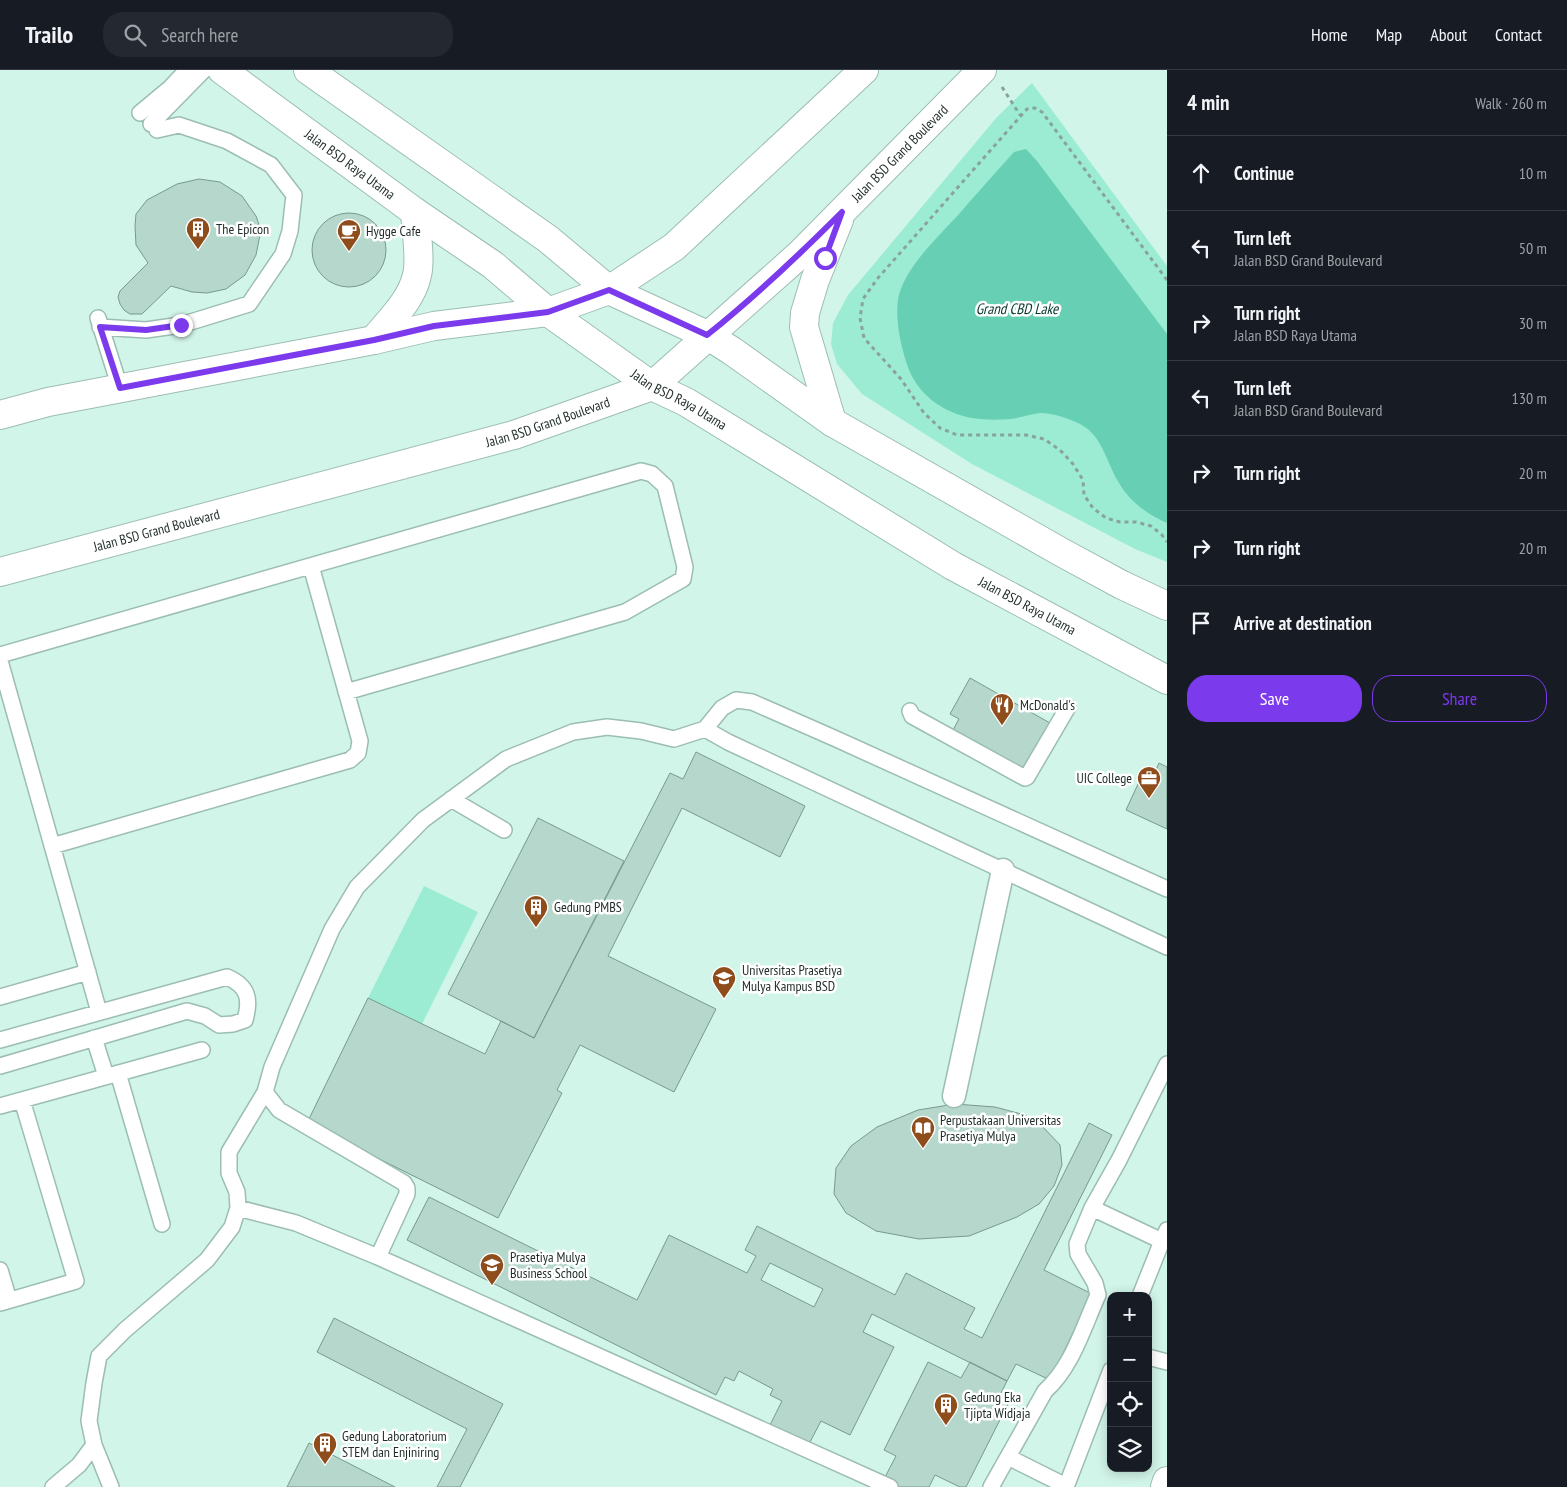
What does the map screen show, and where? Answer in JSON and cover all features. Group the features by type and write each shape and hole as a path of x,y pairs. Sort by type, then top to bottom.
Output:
{"main road":[{"name":"Jalan BSD Raya Utama","path":"222,70 415,212 493,265 548,312 652,386 686,402 953,566 1167,680"},
{"path":"308,70 548,239 609,290 707,335 732,350 832,422 1061,552 1122,585 1167,606"},
{"path":"0,415 48,402 374,340 434,326 548,312 609,290 674,247 864,70"},
{"name":"Jalan BSD Grand Boulevard","path":"0,572 514,435 652,386 799,255 842,212 991,77"},
{"path":"374,340 409,295 418,275 415,212"},
{"path":"832,422 804,327 805,313 815,280 842,212"},
{"path":"1165,1487 1167,1481"}],"street":[{"path":"954,1096 1003,870"}],"lane":[{"path":"140,113 170,88 187,70"},
{"path":"120,388 99,323 146,330 181,325 249,304 282,254 290,231 294,195 271,165 227,141 189,128 179,125 154,127 204,70"},
{"path":"0,655 641,472 652,474 665,486 685,567 683,580 625,612 346,692"},
{"path":"52,846 350,760 358,754 360,741 311,566"},
{"path":"0,661 99,1012"},
{"path":"111,1487 94,1445 89,1421 99,1356 125,1330 207,1260 232,1227 238,1208 236,1192 229,1173 229,1152 265,1092 272,1067 332,929 357,887 423,820 506,759 573,732 607,727 641,731 674,740 705,729 722,708 736,700 752,702 1167,889"},
{"path":"910,711 912,716 1025,778 1068,707"},
{"path":"705,729 728,742 1167,947"},
{"path":"451,799 504,830"},
{"path":"0,997 88,972"},
{"path":"0,1040 227,977 237,981 246,993 250,1005 246,1020 233,1024 219,1025 205,1016 187,1012 0,1066"},
{"path":"94,1038 112,1075 162,1224"},
{"path":"0,1106 202,1050"},
{"path":"991,1487 1045,1391 1065,1369 1098,1295 1095,1283 1078,1254 1077,1244 1092,1208 1119,1160 1167,1064"},
{"path":"265,1092 279,1110 404,1183 407,1188 407,1194 378,1257"},
{"path":"0,1270 4,1302 76,1281 22,1100"},
{"path":"238,1208 296,1223 378,1257 890,1487"},
{"path":"1092,1208 1164,1236 1142,1292"},
{"path":"1152,1358 1167,1362"},
{"path":"1008,1457 1066,1487 1107,1380"},
{"path":"53,1487 79,1465 94,1445"}],"path":[{"path":"991,77 1020,115"},
{"path":"1167,280 1042,112 1035,108 1027,109 1020,115 878,278 863,299 860,318 864,338 901,379 924,414 940,428 957,435 1026,436 1044,439 1060,450 1073,464 1083,480 1084,495 1093,508 1106,518 1151,526 1167,542"}],"shaded area":[{"path":"1032,83 1167,266 1167,562 1135,549 972,464 862,394 837,364 831,344 833,323 848,295 997,117"},
{"path":"424,886 478,912 422,1024 368,998"}],"water":[{"name":"Grand CBD Lake","path":"1026,149 1167,334 1167,523 1153,516 1128,496 1123,490 1099,442 1088,429 1080,424 1060,416 1045,413 1001,420 962,416 934,402 920,388 909,370 903,353 897,317 901,287 914,265 932,243 1014,152"}],"building":[{"name":"The Epicon","path":"199,179 220,182 242,196 256,216 261,230 256,255 245,275 226,289 207,293 192,292 171,286 142,314 130,314 120,304 118,297 120,291 148,263 136,245 136,214 147,200 177,184"},
{"name":"Hygge Cafe","path":"349,213 370,219 380,229 386,250 380,271 370,281 349,287 328,281 318,271 312,250 318,229 328,219"},
{"name":"McDonald's","path":"970,678 1050,723 1025,769 953,730 959,719 950,714"},
{"path":"696,752 805,806 780,857 682,808 608,956 716,1009 674,1092 580,1045 557,1090 562,1093 498,1218 307,1123 368,998 485,1054 501,1021 534,1038 670,773 683,779"},
{"name":"UIC College","path":"1159,763 1167,767 1167,829 1126,810 1138,784 1148,788"},
{"name":"Gedung PMBS","path":"538,818 624,861 534,1038 448,994"},
{"path":"955,1104 995,1107 1025,1115 1043,1127 1060,1145 1062,1165 1054,1186 1039,1204 1017,1217 969,1236 919,1239 876,1231 846,1213 834,1194 836,1168 851,1146 877,1127 918,1110"},
{"path":"1089,1123 1112,1135 1044,1270 1092,1294 1050,1380 1016,1364 1007,1381 872,1314 863,1332 894,1347 850,1435 821,1421 809,1444 770,1425 782,1401 770,1395 773,1389 739,1371 734,1381 725,1377 716,1395 407,1240 429,1197 637,1300 669,1235 747,1273 756,1256 745,1250 757,1226 895,1295 906,1273 975,1308 964,1329 982,1338","holes":["770,1263 823,1289 814,1307 761,1280"]},
{"path":"334,1318 503,1404 460,1487 437,1487 467,1429 317,1352"},
{"name":"Gedung Eka Tjipta Widjaja","path":"928,1362 961,1378 970,1362 1007,1381 999,1397 1009,1402 966,1487 960,1487 935,1475 929,1487 899,1487 884,1479 896,1456 884,1450"},
{"name":"Gedung Laboratorium STEM dan Enjiniring","path":"309,1443 395,1487 287,1487"}],"place":[{"name":"The Epicon","path":"198,250"},
{"name":"Hygge Cafe","path":"349,252"},
{"name":"McDonald's","path":"1002,726"},
{"name":"UIC College","path":"1149,799"},
{"name":"Gedung PMBS","path":"536,928"},
{"name":"Universitas Prasetiya Mulya Kampus BSD","path":"724,999"},
{"name":"Perpustakaan Universitas Prasetiya Mulya","path":"923,1149"},
{"name":"Prasetiya Mulya Business School","path":"492,1286"},
{"name":"Gedung Eka Tjipta Widjaja","path":"946,1426"},
{"name":"Gedung Laboratorium STEM dan Enjiniring","path":"325,1465"}],"route":[{"path":"181,325 146,330 100,327 120,388 374,340 434,326 548,312 609,290 707,335 743,306 799,255 842,212 825,258"}]}
